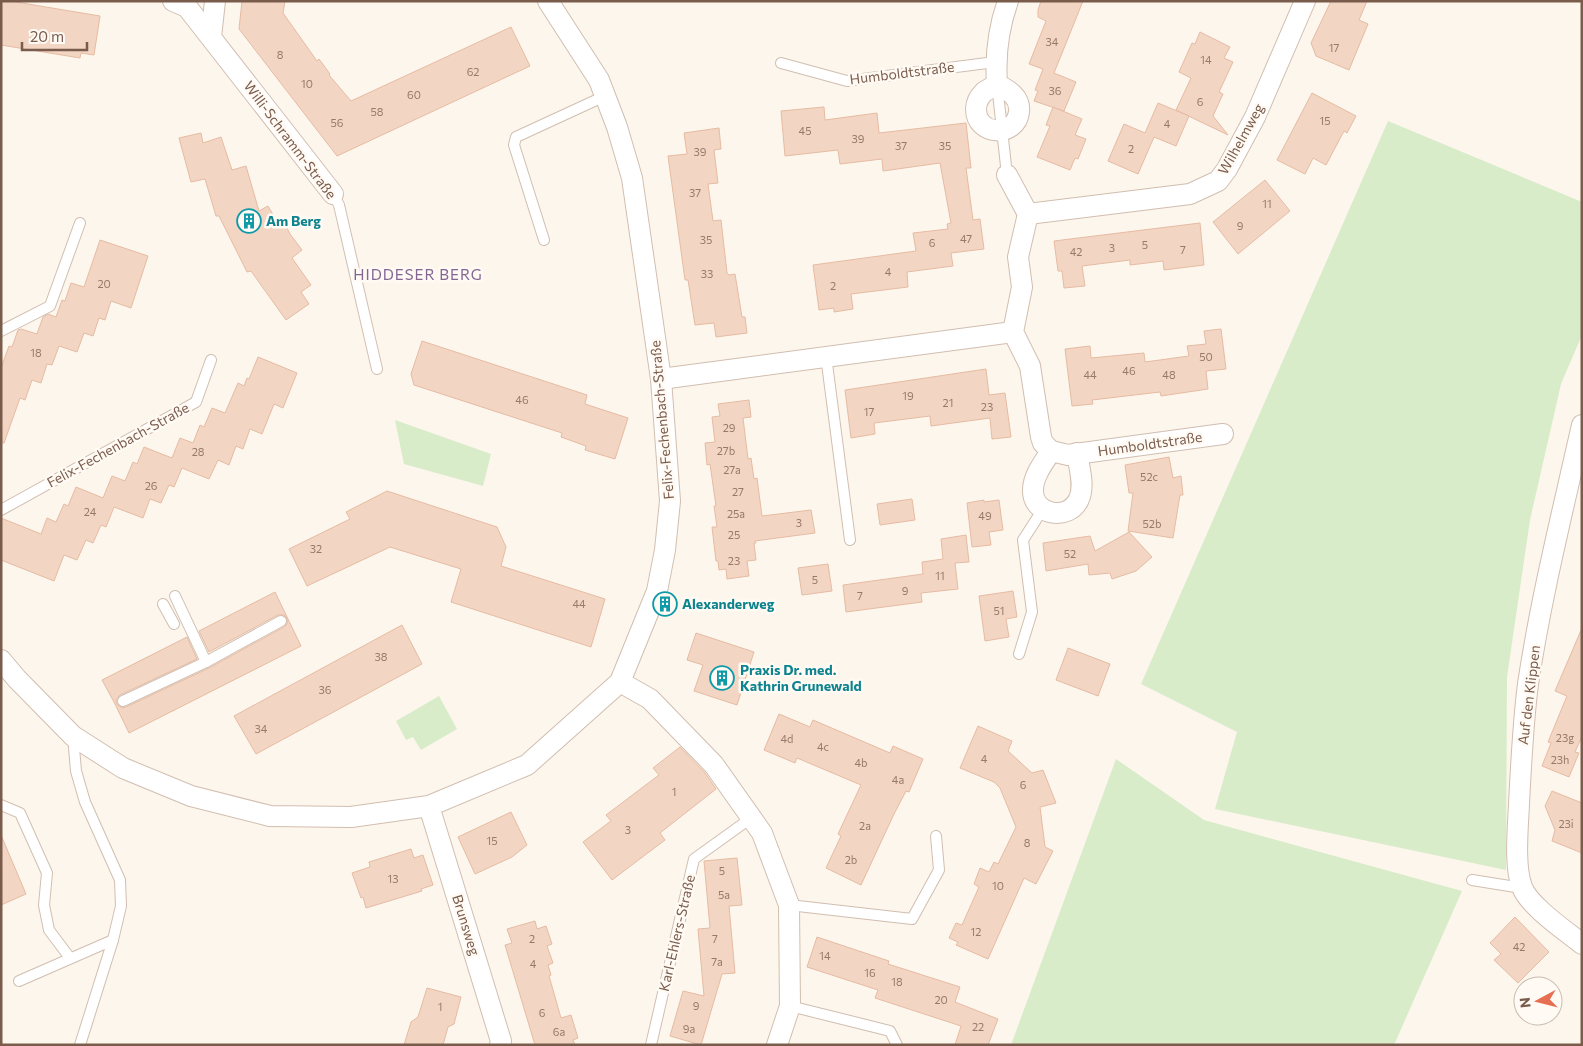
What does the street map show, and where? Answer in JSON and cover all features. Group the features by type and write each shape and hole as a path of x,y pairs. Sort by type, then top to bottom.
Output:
{"street":[{"name":"Willi-Schramm-Straße","path":"173,1 187,7 333,194"},
{"path":"211,37 214,1"},
{"name":"Felix-Fechenbach-Straße","path":"1,660 17,680 72,736 123,768 191,796 270,816 351,816 429,806 527,765 620,682 657,591 665,550 670,501 661,379 632,178 617,127 599,80 548,1"},
{"path":"997,84 995,62 1002,21 1008,1"},
{"name":"Wilhelmweg","path":"1028,214 1190,194 1218,181 1228,169 1255,118 1305,1"},
{"path":"997,84 1015,96 1020,110 1015,123 1002,131 988,129 982,125 976,113 978,99 983,93 997,84"},
{"path":"1007,175 1028,214 1018,257 1022,287 1013,332 1030,366 1041,437 1043,443 1051,451 1037,476 1033,490 1038,504 1043,509 1059,514 1067,512 1079,500 1081,484 1077,453"},
{"path":"661,379 1013,332"},
{"name":"Auf den Klippen","path":"1522,888 1519,873 1517,834 1520,771 1528,684 1547,584 1582,424"},
{"name":"Humboldtstraße","path":"1051,451 1059,454 1077,453 1223,434"},
{"path":"620,682 650,699 714,765 762,833 789,905 790,1006 777,1045"},
{"name":"Brunsweg","path":"429,806 501,1041 500,1045"},
{"path":"1522,888 1533,904 1582,944"}],"lane":[{"name":"Humboldtstraße","path":"781,63 847,81 995,62"},
{"path":"544,240 514,145 516,137 605,96"},
{"path":"1002,131 1007,175"},
{"name":"Willi-Schramm-Straße","path":"333,194 339,205 376,369"},
{"path":"1,331 50,306 80,223"},
{"path":"826,356 850,540"},
{"name":"Felix-Fechenbach-Straße","path":"1,510 196,402 211,360"},
{"path":"1018,654 1032,612 1023,540 1043,509"},
{"path":"175,596 206,662"},
{"path":"163,604 174,624"},
{"path":"123,701 206,662 280,621"},
{"path":"72,736 76,771 85,802 120,880 121,906 113,940 80,1045"},
{"path":"1,805 20,813 47,873 44,905 48,930 70,958"},
{"name":"Karl-Ehlers-Straße","path":"651,1045 694,859 751,818"},
{"path":"789,905 912,919 939,870 936,836"},
{"path":"1472,880 1522,888"},
{"path":"19,981 113,940"},
{"path":"790,1006 890,1031 897,1045"}],"green space":[{"path":"1388,121 1582,202 1582,335 1561,384 1530,520 1507,677 1506,870 1215,809 1237,732 1141,684"},
{"path":"395,420 491,454 483,486 404,464"},
{"path":"439,696 457,729 421,750 413,737 406,740 396,721"},
{"path":"1116,759 1204,820 1462,891 1394,1045 1011,1045"}],"building":[{"path":"1,1 100,16 94,55 81,53 80,58 1,45"},
{"path":"242,1 285,1 283,13 317,61 319,59 329,75 351,101 511,27 530,66 337,156 239,29"},
{"path":"1041,1 1083,1 1054,73 1076,82 1064,111 1034,101 1038,91 1035,90 1043,69 1029,64 1046,21 1038,17"},
{"path":"1331,1 1367,1 1359,20 1368,24 1349,70 1316,56 1311,43"},
{"path":"1200,32 1230,47 1224,58 1233,62 1219,92 1223,94 1213,116 1228,135 1176,110 1191,78 1179,72 1192,43 1195,44"},
{"path":"1312,93 1356,116 1347,133 1344,131 1326,165 1313,158 1305,174 1277,160"},
{"path":"1158,103 1189,116 1176,146 1154,137 1138,174 1108,161 1124,124 1145,133"},
{"path":"824,107 825,120 877,113 879,133 966,123 971,168 966,168 973,220 980,219 984,249 951,253 953,266 907,272 908,287 851,294 853,309 834,312 834,308 819,310 813,265 916,251 913,233 948,229 947,224 951,223 940,163 883,171 882,159 840,164 838,150 785,156 781,111"},
{"path":"1053,107 1082,119 1075,135 1086,139 1078,159 1075,158 1070,170 1037,157 1050,126 1046,125"},
{"path":"719,128 721,149 714,150 718,183 708,184 713,221 721,220 727,273 729,275 735,274 742,317 745,317 747,333 716,337 714,323 695,325 688,280 685,280 668,156 687,154 684,133"},
{"name":"Am Berg","path":"201,133 203,143 221,137 232,170 246,166 259,211 268,206 278,223 283,220 290,234 302,250 292,258 311,285 301,292 309,304 286,320 251,271 247,272 219,216 216,216 205,179 191,182 179,138"},
{"path":"1265,180 1290,211 1238,254 1213,222"},
{"path":"1200,223 1204,265 1164,270 1163,261 1130,265 1130,260 1082,266 1085,286 1064,288 1062,271 1058,271 1054,241"},
{"path":"100,240 148,256 131,308 111,301 105,320 99,318 93,336 84,333 77,352 59,346 52,365 47,364 41,383 32,380 25,400 20,398 4,443 1,443 1,368 9,346 12,347 18,330 21,329 37,334 43,317 48,314 56,317 62,300 65,301 71,283 84,287"},
{"path":"1221,329 1226,369 1206,371 1208,389 1161,396 1160,392 1092,400 1093,404 1072,406 1065,349 1090,346 1091,358 1144,353 1145,362 1189,356 1187,346 1206,344 1204,331"},
{"path":"422,341 587,395 585,404 628,418 615,459 585,450 586,446 561,437 562,433 414,385 411,374"},
{"path":"258,357 297,373 283,408 274,404 262,434 250,429 243,449 236,446 229,465 218,460 209,479 182,468 174,487 169,485 161,503 150,499 143,518 114,507 106,527 101,525 93,543 86,540 77,560 64,555 54,581 1,560 1,518 41,534 47,518 56,522 64,504 68,506 76,487 103,498 112,476 125,481 133,462 137,464 144,447 172,458 180,438 193,443 200,425 204,427 212,408 225,413 238,383 244,386"},
{"path":"986,369 989,395 1005,393 1011,437 992,439 990,418 931,426 930,416 874,423 875,434 851,438 845,390"},
{"path":"749,400 751,417 743,418 748,459 751,458 754,479 757,478 762,516 811,510 815,533 755,541 756,560 747,561 749,576 727,579 726,569 719,570 718,561 716,561 712,527 717,527 714,506 716,506 710,464 707,465 705,443 715,442 712,417 720,416 718,404"},
{"path":"1169,457 1173,478 1181,476 1183,495 1180,495 1173,538 1128,531 1133,493 1129,493 1125,465"},
{"path":"387,491 497,527 506,547 501,566 605,599 591,647 451,602 461,569 390,547 307,586 289,549 350,519 346,512"},
{"path":"912,499 915,520 880,525 877,504"},
{"path":"984,500 984,502 999,500 1003,530 989,532 991,545 972,547 967,503"},
{"path":"1129,532 1152,557 1136,571 1112,579 1110,573 1089,575 1088,564 1046,571 1043,543 1090,536 1095,551"},
{"path":"966,535 969,562 955,563 958,589 921,593 922,602 846,612 843,585 923,574 922,562 943,559 941,539"},
{"path":"828,564 832,591 802,595 798,568"},
{"path":"1013,591 1017,617 1006,619 1009,637 985,641 979,596"},
{"path":"275,592 301,646 129,733 102,680 187,637 197,659 120,695 116,700 117,704 122,708 126,707 209,668 284,627 287,624 287,618 284,615 278,615 209,652 199,631"},
{"path":"402,625 422,664 256,754 234,716"},
{"path":"1582,628 1582,736 1575,752 1579,753 1569,777 1542,766 1551,743 1548,742 1567,696 1555,691"},
{"name":"Praxis Dr. med. Kathrin Grunewald","path":"696,633 754,652 737,705 694,691 703,665 687,660"},
{"path":"1068,648 1110,664 1098,696 1056,680"},
{"path":"779,714 810,727 813,720 890,753 893,746 923,759 909,792 906,791 894,814 861,885 826,868 841,836 838,834 861,785 797,758 795,763 764,750"},
{"path":"978,726 1012,741 1008,751 1032,773 1043,770 1056,803 1040,807 1045,847 1053,851 1036,884 1024,878 988,959 956,945 958,942 949,938 956,923 962,925 979,887 974,884 980,868 989,872 994,862 998,864 1016,827 1000,788 994,782 960,768"},
{"path":"680,747 705,773 716,789 660,833 665,840 612,880 583,842 611,821 606,815 659,775 653,768"},
{"path":"1552,791 1582,803 1582,853 1552,841 1555,830 1545,806"},
{"path":"511,812 527,845 512,857 475,874 458,837"},
{"path":"1,835 26,894 1,905"},
{"path":"411,849 414,858 423,855 433,885 421,889 422,891 366,908 352,873 370,867 369,862"},
{"path":"737,858 742,905 729,906 735,973 722,974 701,1045 670,1036 683,991 704,996 698,929 710,928 704,861"},
{"path":"1515,917 1549,952 1525,976 1513,976 1513,978 1494,960 1501,954 1490,943"},
{"path":"535,921 537,929 546,926 552,944 547,946 553,963 548,965 551,975 549,976 561,1018 571,1015 578,1038 573,1040 575,1045 535,1045 505,945 512,943 507,929"},
{"path":"817,937 889,961 888,964 960,987 955,1002 998,1019 988,1045 955,1045 961,1026 875,998 878,990 807,967"},
{"path":"427,988 461,997 454,1024 448,1027 443,1045 404,1045 411,1022 418,1017"}],"place":[{"name":"Am Berg","path":"249,221"},
{"name":"Alexanderweg","path":"665,604"},
{"name":"Praxis Dr. med. Kathrin Grunewald","path":"722,678"}],"district":[{"name":"HIDDESER BERG","path":"418,275"}]}
